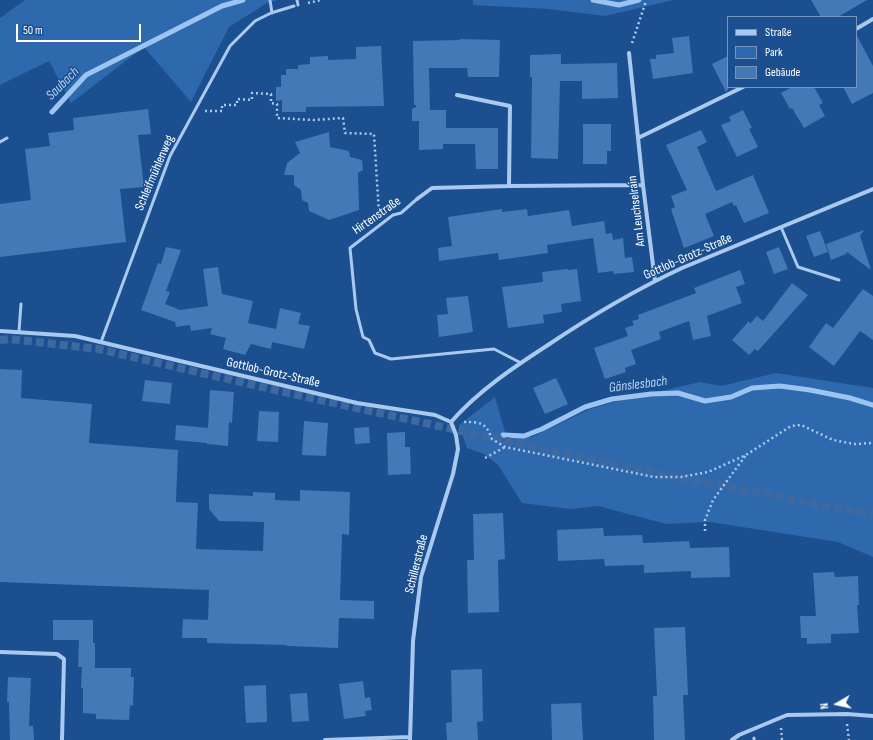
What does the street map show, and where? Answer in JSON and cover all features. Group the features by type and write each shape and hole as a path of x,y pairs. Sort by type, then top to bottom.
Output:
{"street":[{"path":"857,28 873,19"},
{"name":"Am Leuchselrain","path":"629,53 655,281"},
{"path":"638,138 741,88"},
{"path":"456,95 510,106 509,186"},
{"name":"Hirtenstraße","path":"417,199 432,188 643,185"},
{"name":"Gottlob-Grotz-Straße","path":"0,331 19,331 75,336 357,403 435,415 451,422 470,402 521,363 595,314 682,268 873,189"},
{"name":"Schillerstraße","path":"410,739 413,641 421,577 453,474 458,449 456,435 451,422"},
{"path":"0,652 57,654 64,659 62,740"},
{"path":"732,740 739,735 787,715 846,714 873,716"},
{"path":"325,740 410,739"}],"lane":[{"path":"270,0 272,12"},
{"name":"Schleifmühlenweg","path":"101,342 170,156 230,46 255,20 272,12 296,5 297,0"},
{"path":"0,142 7,138"},
{"name":"Hirtenstraße","path":"417,199 401,213 393,215 350,248 356,309 363,337 369,340 375,353 391,359 494,349 521,363"},
{"path":"780,227 798,267 839,280"},
{"path":"19,331 21,304"}],"path":[{"path":"629,53 645,0"},
{"path":"195,111 222,111 222,105 237,105 237,99 252,100 252,93 271,94 271,103 277,104 277,118 314,120 343,118 344,133 374,134 379,225"},
{"path":"451,422 476,422 482,424 488,428 492,439 505,447 654,477 681,478 708,472 746,455 791,426 802,426 833,440 854,444 873,443"},
{"path":"485,458 505,447"},
{"path":"705,531 705,520 713,500 746,455"},
{"path":"846,714 849,740"}],"green space":[{"path":"25,0 278,0 267,3 229,27 191,102 144,47 71,103 49,61 0,85 0,18"},
{"path":"473,0 673,0 605,16 548,9 473,5"},
{"path":"776,373 873,388 873,557 838,542 710,522 666,524 598,506 570,509 522,503 498,465 484,454 467,448 459,425 495,397 505,432 532,437 590,409 614,402 700,382 721,386"}],"building":[{"path":"811,0 867,0 840,16 820,16"},
{"path":"689,36 693,73 653,79 650,59 656,59 656,55 674,53 672,38"},
{"path":"857,36 873,66 873,93 852,104 844,88 857,88"},
{"path":"460,39 500,40 499,77 468,77 467,68 429,68 430,110 446,110 446,128 498,128 498,169 476,169 475,144 443,144 443,149 419,150 419,121 412,121 412,109 416,107 416,105 414,105 413,41"},
{"path":"381,46 384,106 306,107 306,112 282,112 282,100 276,101 276,87 281,87 281,75 286,75 286,69 298,69 298,65 310,64 310,57 328,56 328,60 356,59 356,47"},
{"path":"561,54 561,64 617,63 618,98 582,99 582,81 560,81 558,159 531,158 532,77 530,77 530,55"},
{"path":"727,56 728,90 726,92 712,64"},
{"path":"790,88 815,88 823,103 819,105 825,116 804,128 792,108 790,109 781,93"},
{"path":"148,109 151,134 138,135 144,187 120,189 126,242 0,257 0,204 31,200 25,149 50,146 48,133 74,130 73,118"},
{"path":"743,110 752,128 749,129 758,147 737,157 721,125 731,121 729,117"},
{"path":"583,124 611,124 611,151 607,151 607,164 583,164"},
{"path":"701,130 707,142 697,147 716,191 753,175 769,213 744,223 736,205 734,206 732,202 705,214 714,236 684,248 671,209 675,207 671,196 687,190 666,145"},
{"path":"329,132 330,147 349,151 350,157 362,160 363,170 358,173 359,210 329,220 309,211 308,203 302,200 301,190 294,185 294,175 284,175 287,163 300,153 295,142"},
{"path":"502,209 502,212 527,209 528,216 569,210 572,226 604,221 606,234 612,233 613,240 623,238 625,258 632,257 634,272 614,274 613,271 598,273 593,238 547,245 548,253 499,260 498,253 439,261 438,248 452,246 448,217"},
{"path":"864,230 860,236 871,270 847,252 846,254 831,260 826,244"},
{"path":"820,231 828,252 814,257 806,236"},
{"path":"166,247 181,250 166,291 170,292 165,304 180,310 208,306 203,269 218,267 222,294 253,301 248,323 276,329 280,308 301,313 298,324 310,326 304,349 272,342 271,349 251,344 245,355 223,349 226,338 210,334 212,328 191,331 190,325 176,327 175,322 141,310 158,263 161,264"},
{"path":"779,247 788,269 774,274 766,252"},
{"path":"577,269 581,301 561,304 562,312 543,315 544,323 508,328 502,287 543,282 542,272"},
{"path":"740,270 745,284 736,287 742,303 707,316 711,336 693,340 689,321 659,332 661,339 631,350 636,364 625,368 626,372 605,379 594,348 628,336 625,328 634,325 632,321 639,319 638,315 696,293 694,288"},
{"path":"792,283 808,295 758,351 755,349 749,355 732,340 749,321 750,324 757,316 763,321"},
{"path":"863,289 873,296 873,340 860,331 834,366 809,347 826,323 833,328"},
{"path":"468,296 473,332 439,337 437,315 448,314 446,298"},
{"path":"0,369 22,370 21,398 92,404 89,443 178,450 176,502 198,503 196,549 263,551 264,522 219,521 209,509 209,494 253,496 253,492 275,493 275,500 300,501 300,490 350,492 349,535 342,534 340,600 374,601 374,619 339,618 338,648 207,643 207,638 182,638 183,619 208,620 209,590 0,582"},
{"path":"556,378 568,404 545,414 533,388"},
{"path":"145,380 172,383 170,404 142,401"},
{"path":"210,390 234,392 232,423 229,422 228,446 175,440 176,425 208,428"},
{"path":"259,411 279,412 278,442 257,441"},
{"path":"304,421 328,423 326,456 302,455"},
{"path":"369,427 370,443 355,444 354,428"},
{"path":"405,432 405,447 410,447 411,474 388,475 387,433"},
{"path":"503,513 505,559 498,560 499,612 468,613 467,560 474,560 473,514"},
{"path":"603,528 604,536 642,535 643,543 689,541 690,548 729,547 730,577 691,578 691,571 644,573 644,565 605,566 604,559 558,561 557,530"},
{"path":"834,572 835,577 858,576 859,605 857,605 859,633 831,634 831,643 807,644 807,638 801,638 800,616 816,616 813,573"},
{"path":"53,620 93,620 95,668 131,668 131,677 134,677 133,706 130,705 129,720 96,719 96,714 83,713 83,688 81,688 82,667 78,667 79,640 53,640"},
{"path":"685,627 688,695 683,695 685,740 654,740 653,696 657,696 654,628"},
{"path":"482,669 483,721 477,722 478,740 447,740 446,723 452,722 451,670"},
{"path":"8,677 31,678 29,726 33,726 34,740 10,740 9,702 7,702"},
{"path":"363,681 365,698 370,697 372,710 365,711 366,716 344,719 339,684"},
{"path":"266,685 267,722 246,723 244,686"},
{"path":"307,693 309,721 292,722 290,694"},
{"path":"581,703 583,740 552,740 551,704"}],"waterway":[{"name":"Saubach","path":"52,112 86,75 222,6 243,0"},
{"name":"Saubach","path":"593,0 619,5 639,0"},
{"name":"Gänslesbach","path":"503,435 524,436 542,429 585,407 612,399 651,394 678,393 705,401 731,397 752,388 780,386 850,398 873,405"}],"tunnel":[{"path":"0,340 10,339 98,349 275,390 612,464 830,507 873,514"}]}
